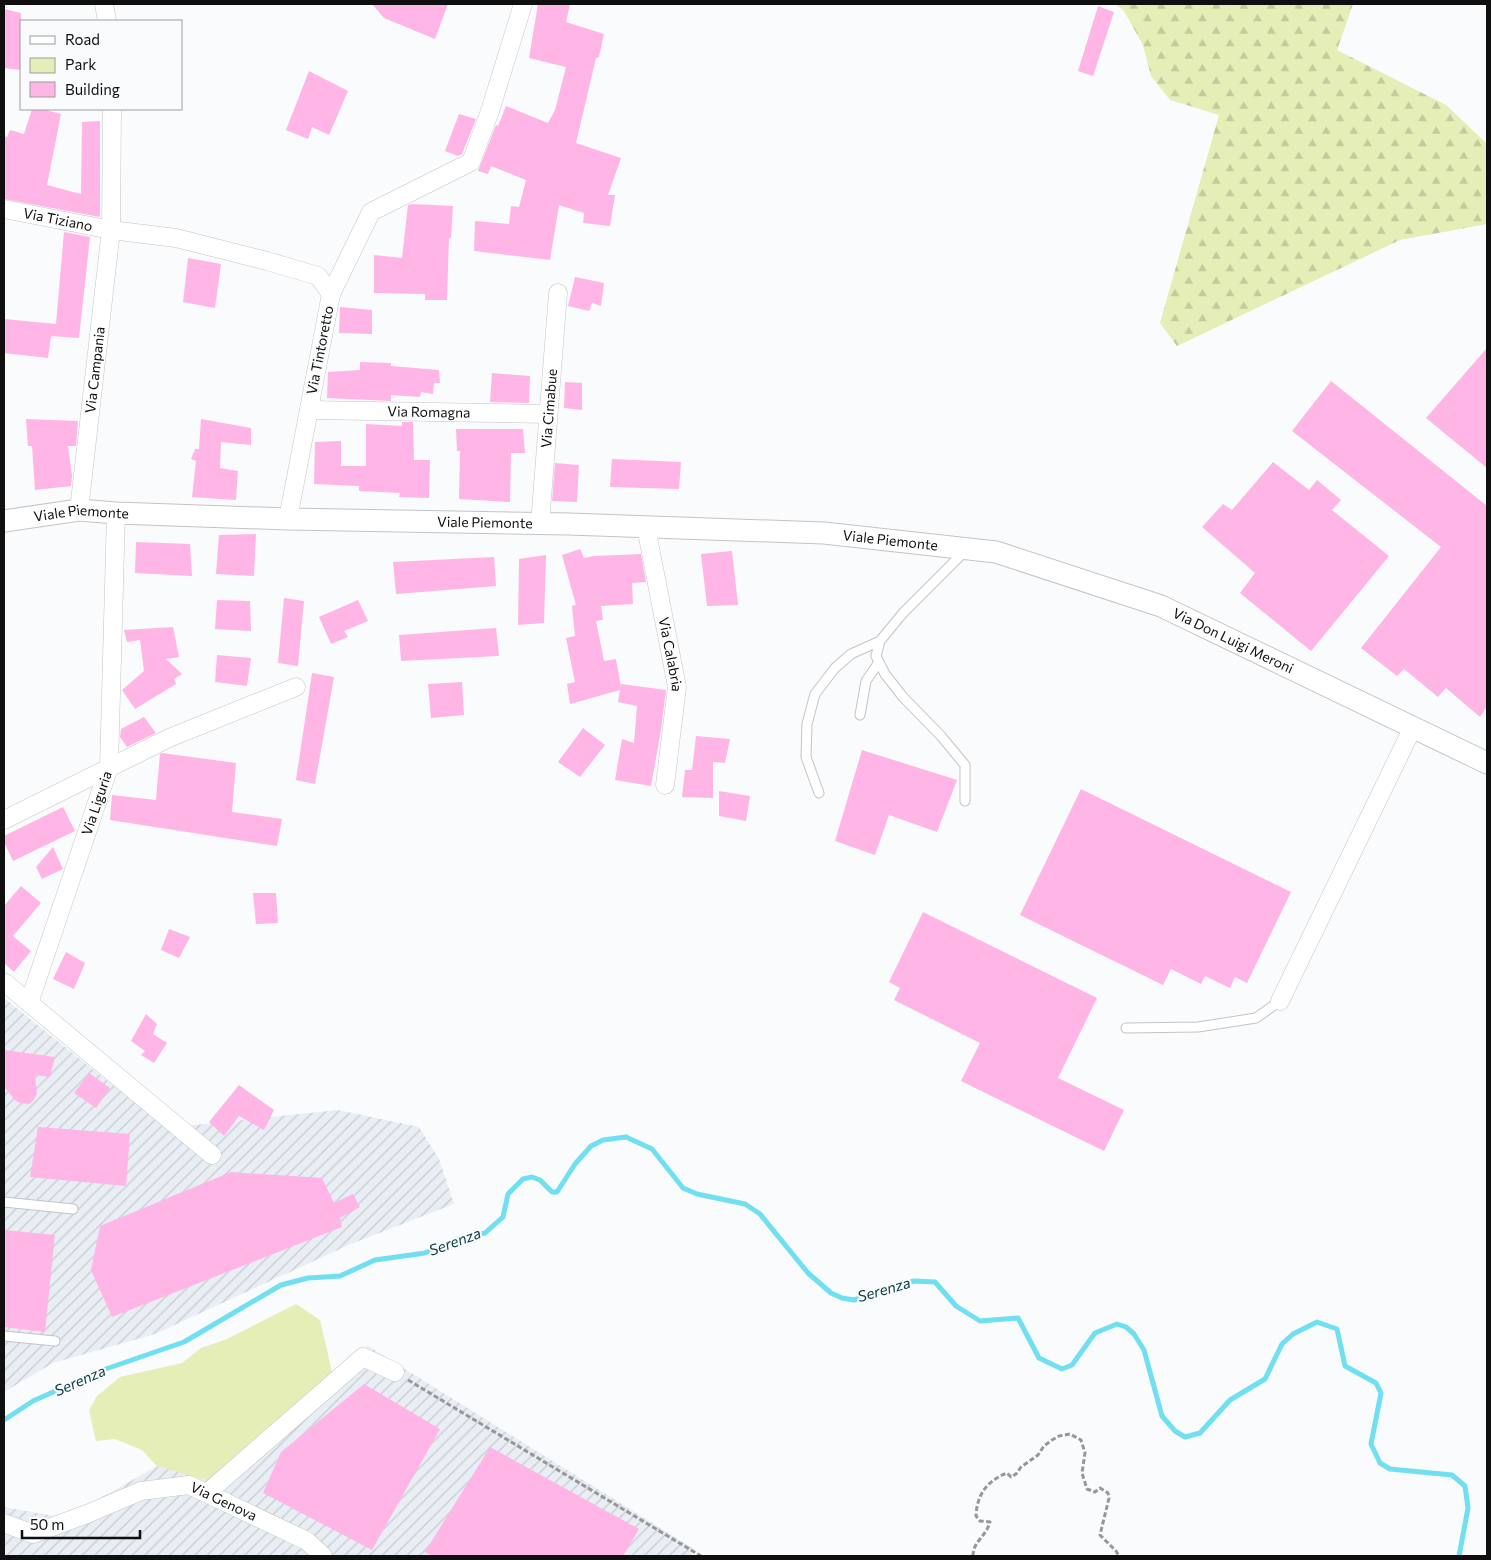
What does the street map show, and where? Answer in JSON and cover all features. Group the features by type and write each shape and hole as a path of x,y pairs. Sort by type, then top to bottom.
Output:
{"street":[{"path":"104,4 107,20"},
{"path":"331,294 371,212 471,162 490,111 523,4"},
{"name":"Via Campania","path":"79,510 112,230 112,110"},
{"name":"Via Tiziano","path":"4,209 112,230"},
{"name":"Via Tintoretto","path":"112,230 176,238 268,261 318,276 331,294 288,519"},
{"name":"Via Cimabue","path":"540,524 558,293"},
{"name":"Via Romagna","path":"309,410 548,414"},
{"name":"Viale Piemonte","path":"4,520 79,510 288,519 646,526 824,533 967,549"},
{"path":"4,820 109,767 116,513"},
{"name":"Via Calabria","path":"646,526 677,687 665,785"},
{"name":"Via Don Luigi Meroni","path":"967,549 996,552 1161,606 1487,763"},
{"name":"Via Liguria","path":"28,1002 109,767 169,738 296,687"},
{"path":"1280,1001 1413,727"},
{"path":"4,982 212,1155"},
{"path":"206,1493 362,1357 395,1372"},
{"name":"Via Genova","path":"4,1523 33,1534 141,1491 189,1485 307,1542 323,1556"}],"lane":[{"path":"820,793 806,757 807,724 816,694 835,668 851,654 880,641 903,614 967,549"},
{"path":"880,641 876,656 885,674 903,697 941,736 965,765 965,801"},
{"path":"860,715 866,681 879,662"},
{"path":"1126,1028 1198,1028 1256,1018 1280,1001"},
{"path":"4,1202 73,1209"},
{"path":"4,1336 55,1341"}],"path":[{"path":"395,1372 701,1556"},
{"path":"973,1556 973,1551 978,1542 988,1531 990,1522 980,1522 976,1516 976,1502 981,1492 1000,1476 1007,1473 1011,1477 1016,1474 1021,1467 1038,1455 1044,1446 1052,1440 1059,1436 1070,1434 1081,1440 1084,1453 1082,1473 1087,1489 1095,1492 1100,1488 1108,1493 1109,1498 1100,1535 1119,1556"}],"shaded area":[{"path":"4,998 166,1128 338,1110 419,1127 439,1159 454,1204 351,1244 155,1334 53,1363 4,1392"},
{"path":"368,1346 694,1549 691,1556 4,1556 4,1507 65,1518 157,1466 198,1478 220,1474"}],"green space":[{"path":"1115,4 1353,4 1337,50 1446,105 1487,144 1487,224 1400,240 1177,346 1160,323 1219,115 1170,100 1151,76 1143,45 1124,11"},
{"path":"296,1304 320,1320 333,1376 220,1474 209,1479 198,1478 157,1466 142,1450 115,1439 96,1441 89,1410 97,1396 120,1377 182,1363 201,1348 227,1339"}],"building":[{"path":"372,4 448,4 435,39 384,18"},
{"path":"538,4 570,4 566,22 604,34 599,57 596,58 576,143 621,158 608,195 615,195 610,226 583,223 584,213 559,205 550,260 474,251 475,221 509,224 511,206 519,207 526,180 491,166 488,174 478,171 496,125 498,126 506,106 548,123 555,110 566,67 529,58"},
{"path":"1098,6 1114,12 1093,76 1078,71"},
{"path":"4,9 21,13 21,20 20,70 4,68"},
{"path":"309,71 348,91 329,135 312,127 308,139 286,130"},
{"path":"32,110 46,110 61,114 47,185 81,194 82,122 100,121 100,217 4,199 4,136 7,137 10,130 24,134"},
{"path":"459,114 476,119 462,154 458,156 445,151"},
{"path":"408,205 453,206 451,238 449,238 447,300 425,300 425,294 374,293 374,255 402,258"},
{"path":"64,232 90,237 79,338 51,336 48,358 4,353 4,319 56,324"},
{"path":"188,258 221,264 215,308 183,302"},
{"path":"575,277 604,283 601,306 592,303 589,311 568,306"},
{"path":"340,307 372,310 372,334 339,333"},
{"path":"1487,348 1487,468 1426,418"},
{"path":"360,362 391,363 391,366 439,370 440,383 434,383 433,394 421,392 420,397 391,395 391,401 327,398 328,372 360,370"},
{"path":"492,373 530,376 529,403 490,402"},
{"path":"1331,381 1487,506 1487,706 1480,717 1446,688 1438,697 1404,669 1397,676 1361,648 1441,547 1292,431"},
{"path":"565,382 582,383 582,410 564,408"},
{"path":"26,419 78,421 76,446 68,446 72,476 71,486 35,490 32,446 28,446"},
{"path":"201,419 251,428 251,445 221,442 220,468 238,471 236,500 192,497 196,461 191,459 195,449 199,449"},
{"path":"402,422 413,422 414,460 430,460 429,498 399,497 400,493 359,491 359,486 314,484 315,442 341,441 341,466 366,466 366,424 402,426"},
{"path":"456,429 523,429 525,453 511,453 510,502 459,499 460,451 457,451"},
{"path":"612,459 681,462 679,489 610,487"},
{"path":"1273,462 1309,490 1317,480 1341,500 1332,510 1389,556 1311,651 1240,593 1255,573 1202,527 1223,504 1232,510"},
{"path":"555,463 579,465 577,502 552,501"},
{"path":"256,534 254,576 216,574 219,535"},
{"path":"136,542 190,544 192,576 135,573"},
{"path":"580,549 584,558 641,554 646,582 632,583 633,604 601,606 603,620 596,621 604,661 616,659 621,687 621,684 666,690 651,786 615,780 622,739 634,743 637,706 618,702 620,690 570,704 567,684 575,682 566,638 575,636 572,606 576,605 562,555"},
{"path":"732,551 738,605 707,606 701,554"},
{"path":"546,555 544,623 518,625 519,559"},
{"path":"494,557 496,586 396,594 393,562"},
{"path":"284,598 304,601 298,666 278,663"},
{"path":"217,600 250,601 251,631 215,629"},
{"path":"358,600 368,621 344,631 348,637 331,644 319,617"},
{"path":"173,627 179,657 166,659 182,674 174,679 176,684 135,709 122,690 144,671 140,640 127,642 124,630"},
{"path":"496,628 499,656 401,661 399,635"},
{"path":"217,655 251,658 247,686 215,682"},
{"path":"312,673 334,677 315,784 296,780"},
{"path":"462,682 464,715 431,718 428,684"},
{"path":"144,717 156,733 127,747 120,737 121,729"},
{"path":"583,728 605,745 580,777 558,762"},
{"path":"696,736 730,739 725,763 713,762 713,798 682,797 685,770 692,770"},
{"path":"862,750 957,780 937,832 889,815 875,855 835,841"},
{"path":"160,754 236,763 232,812 282,819 277,846 110,820 112,795 156,800"},
{"path":"1081,789 1291,892 1247,983 1235,977 1230,988 1205,976 1201,984 1171,969 1163,985 1020,915"},
{"path":"719,791 750,796 746,821 719,816"},
{"path":"63,807 75,831 13,861 4,842 4,836"},
{"path":"53,847 63,869 42,879 36,867"},
{"path":"21,886 41,903 13,936 31,951 14,972 4,963 4,906"},
{"path":"253,893 276,893 278,923 256,924"},
{"path":"923,912 1097,998 1058,1078 1124,1110 1104,1151 961,1081 980,1043 894,1000 900,988 889,982"},
{"path":"169,929 190,937 179,958 161,950"},
{"path":"66,952 85,963 74,989 53,979"},
{"path":"146,1014 157,1024 153,1034 167,1043 154,1063 141,1055 145,1051 131,1041"},
{"path":"4,1050 55,1057 50,1077 35,1075 37,1094 29,1104 16,1101 4,1087"},
{"path":"89,1073 110,1088 96,1108 74,1093"},
{"path":"239,1085 274,1110 264,1130 239,1116 224,1136 209,1122"},
{"path":"38,1127 130,1134 126,1186 30,1177"},
{"path":"231,1172 322,1178 334,1203 353,1194 360,1207 340,1218 342,1227 112,1317 91,1270 100,1226"},
{"path":"4,1230 55,1235 45,1332 4,1327"},
{"path":"364,1384 440,1429 372,1550 263,1493 281,1452"},
{"path":"490,1447 639,1529 623,1556 432,1556 425,1552"}],"waterway":[{"name":"Serenza","path":"4,1420 33,1401 100,1371 184,1342 281,1285 308,1278 340,1276 375,1260 425,1253 453,1241 485,1233 503,1217 508,1194 523,1179 532,1177 540,1180 552,1192 557,1192 575,1164 591,1146 603,1140 626,1137 652,1149 683,1188 697,1194 745,1204 760,1214 808,1273 831,1293 842,1298 854,1300 914,1281 935,1282 956,1306 980,1321 1018,1318 1039,1358 1062,1369 1072,1365 1095,1333 1117,1324 1126,1327 1134,1334 1144,1350 1162,1416 1175,1431 1185,1437 1200,1433 1230,1400 1265,1379 1282,1344 1293,1334 1317,1322 1337,1329 1345,1366 1376,1383 1381,1393 1371,1444 1380,1463 1390,1469 1452,1475 1465,1486 1468,1508 1459,1556"}]}
